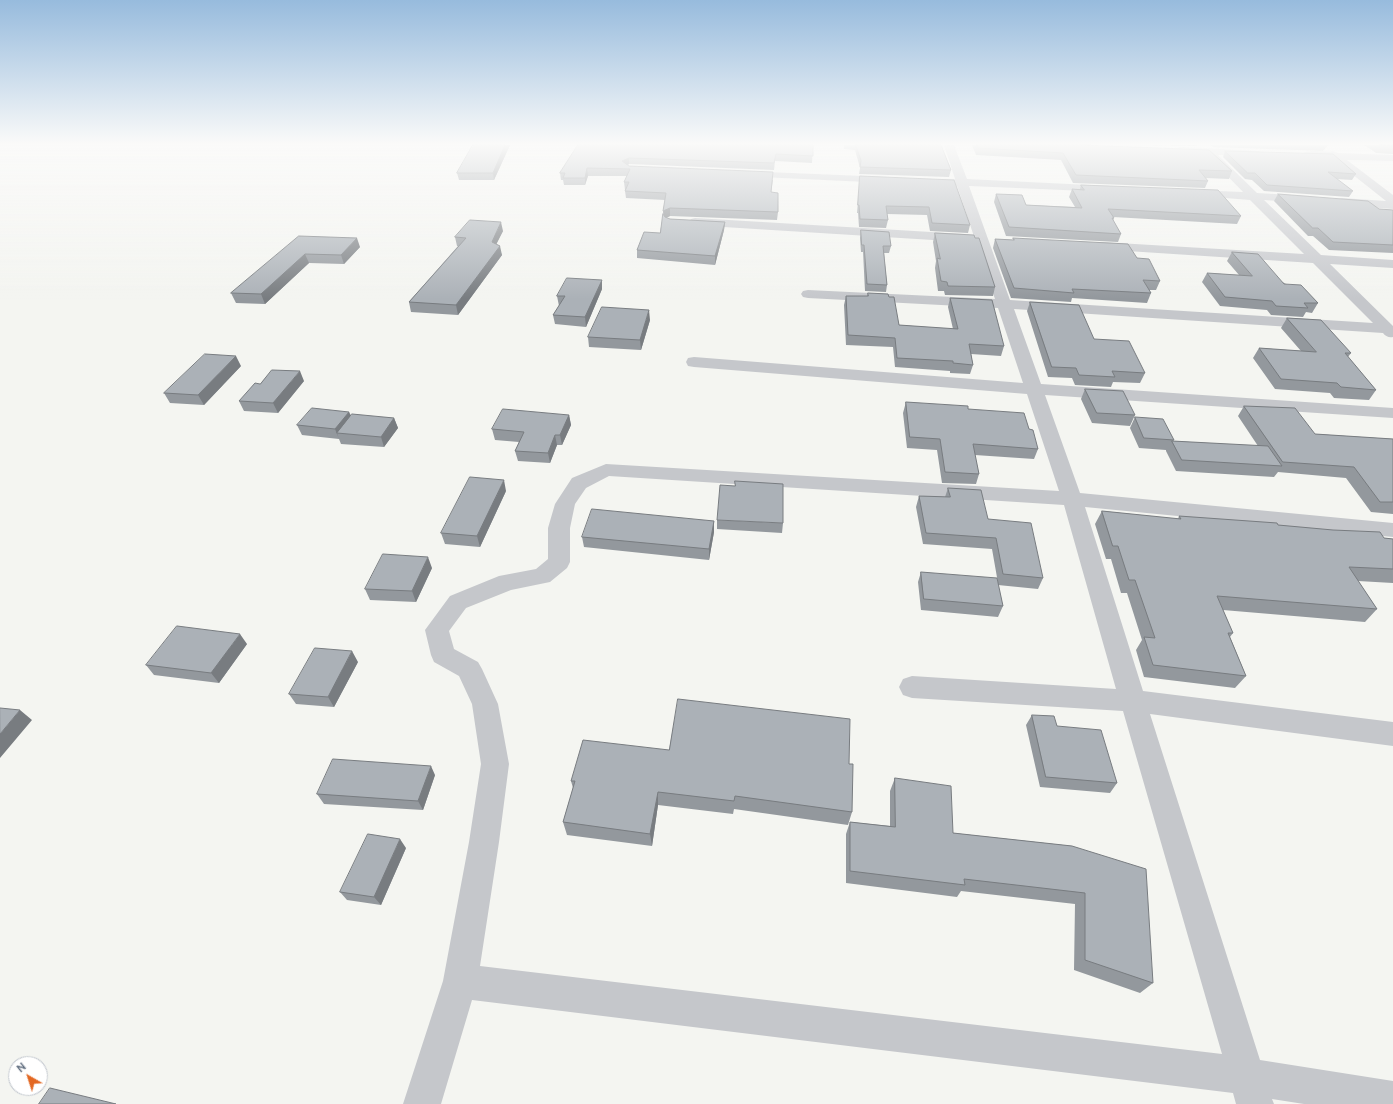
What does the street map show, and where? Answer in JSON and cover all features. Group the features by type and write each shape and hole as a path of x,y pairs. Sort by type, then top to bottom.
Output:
{"street":[{"path":"968,197 988,239 1003,304 1072,499 1251,1090"},
{"path":"1254,197 1390,332"},
{"path":"1272,197 1315,200"},
{"path":"1331,201 1393,206"},
{"path":"686,222 988,239"},
{"path":"1090,245 1393,264"},
{"path":"808,294 1003,304 1390,332"},
{"path":"694,362 1034,389 1393,413"},
{"path":"422,1104 460,981 484,842 495,764 484,704 469,670 443,655 437,630 458,602 507,582 542,576 559,562 559,528 565,504 579,483 606,470 1072,499 1393,530"},
{"path":"912,687 1133,701 1393,734"},
{"path":"460,981 1251,1090 1393,1100"}],"building":[{"path":"665,197 778,197 778,212 670,208 663,211"},
{"path":"859,197 960,197 970,225 932,223 929,207 886,206 888,220 860,219"},
{"path":"997,197 1023,197 1026,205 1082,208 1076,197 1224,197 1241,216 1108,209 1121,234 1009,227"},
{"path":"1281,197 1310,197 1368,201 1379,209 1393,210 1393,245 1333,242 1318,228 1313,228"},
{"path":"663,214 665,217 670,219 725,222 715,256 637,250 644,232 660,233"},
{"path":"470,220 501,222 492,242 500,246 456,305 409,302 466,238 455,237"},
{"path":"861,230 889,232 891,246 883,246 887,285 867,284 864,245 862,245"},
{"path":"935,233 974,235 975,238 979,238 995,287 948,286 947,282 941,281 937,258 940,259"},
{"path":"299,236 357,238 341,255 305,254 261,294 231,293"},
{"path":"1013,238 1128,244 1137,258 1149,259 1160,281 1143,280 1151,293 1072,289 1074,293 1014,288 995,239 1014,240"},
{"path":"1232,252 1258,254 1284,284 1301,285 1318,303 1304,303 1308,308 1276,306 1272,301 1225,297 1207,273 1252,276"},
{"path":"567,278 602,280 585,317 553,315 565,296 557,296"},
{"path":"868,293 888,294 889,297 894,297 899,325 958,329 950,298 992,300 1004,346 969,344 973,365 953,363 953,361 897,358 895,338 848,335 846,296 868,296"},
{"path":"1030,302 1079,305 1094,339 1129,341 1145,373 1112,371 1115,377 1079,375 1076,368 1052,367"},
{"path":"602,307 649,310 640,340 588,337"},
{"path":"1287,318 1321,320 1351,353 1345,353 1376,390 1341,387 1337,383 1281,379 1259,348 1316,352"},
{"path":"205,354 236,356 198,395 164,393"},
{"path":"272,370 300,371 273,403 239,401 255,383 260,384"},
{"path":"1085,389 1123,391 1135,415 1097,413"},
{"path":"906,402 968,406 968,409 1024,413 1029,429 1033,430 1038,449 973,444 979,474 945,472 940,439 910,437"},
{"path":"1244,406 1295,408 1315,434 1393,439 1393,502 1380,502 1354,467 1283,462"},
{"path":"312,408 349,412 335,429 297,425"},
{"path":"503,409 569,415 560,435 555,435 548,453 515,451 524,432 492,429"},
{"path":"352,414 394,418 381,437 337,433"},
{"path":"1135,417 1163,419 1174,440 1144,438"},
{"path":"1172,441 1268,446 1282,466 1182,460"},
{"path":"470,477 504,480 477,536 441,533"},
{"path":"735,481 783,484 783,523 717,520 720,485 735,486"},
{"path":"948,488 981,490 988,519 1031,523 1043,578 1003,574 996,538 926,533 919,496 950,497"},
{"path":"592,509 714,521 709,549 582,537"},
{"path":"1102,511 1181,519 1179,516 1277,523 1278,525 1333,530 1380,532 1384,538 1393,539 1393,569 1349,567 1377,609 1217,596 1233,633 1228,633 1246,676 1153,665 1144,637 1155,638 1135,580 1129,580 1118,546 1113,546"},
{"path":"383,554 428,557 412,591 365,589"},
{"path":"921,572 997,578 1003,606 924,599"},
{"path":"177,626 240,634 211,673 146,665"},
{"path":"315,648 352,651 328,697 289,694"},
{"path":"678,699 850,719 849,764 853,764 852,812 735,796 734,801 658,792 650,834 563,822 575,781 571,781 583,740 669,750"},
{"path":"0,708 20,710 0,734"},
{"path":"1032,715 1054,716 1057,726 1101,730 1117,783 1046,777"},
{"path":"333,759 431,766 418,801 317,794"},
{"path":"895,778 951,786 953,833 1072,846 1146,869 1153,983 1085,960 1085,893 964,879 965,885 850,871 850,822 895,827"},
{"path":"368,834 400,839 374,897 340,892"},
{"path":"50,1088 116,1104 39,1104 44,1096 48,1096 48,1091"}]}
